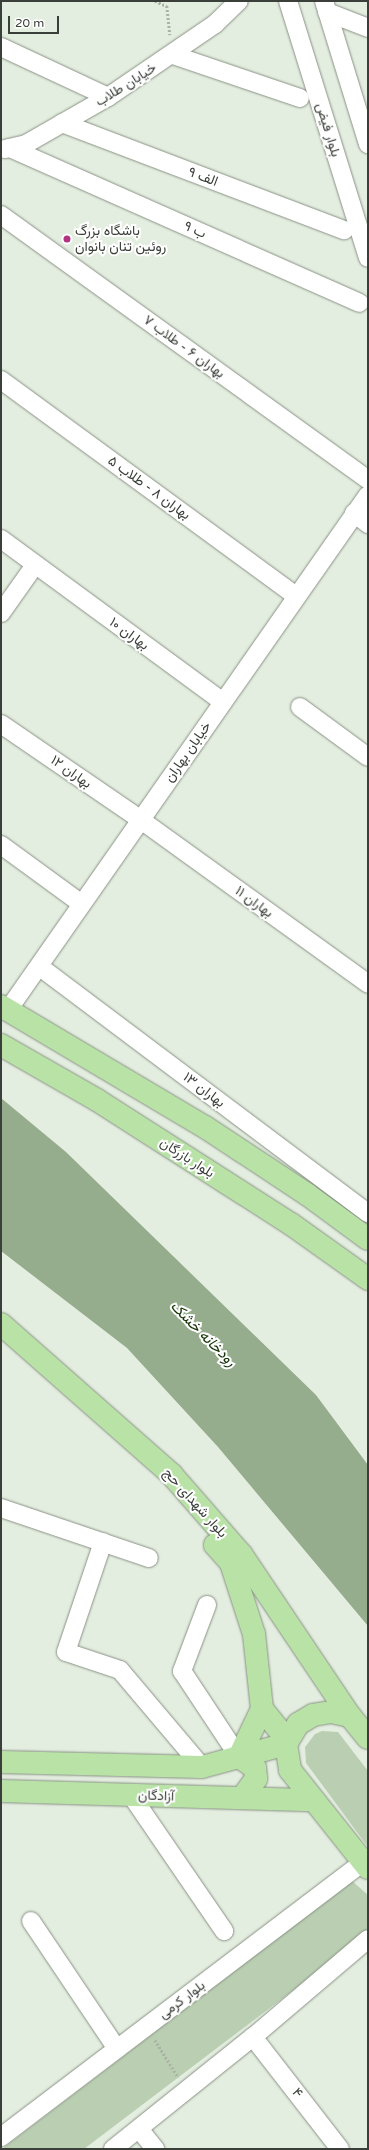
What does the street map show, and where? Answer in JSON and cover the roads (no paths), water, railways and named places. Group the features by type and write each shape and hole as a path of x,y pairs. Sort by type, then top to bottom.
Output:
{"main road":[{"path":"5,1008 205,1127 308,1195 368,1239"},
{"name":"بلوار بازرگان","path":"1,1045 103,1104 291,1224 368,1279"},
{"name":"بلوار شهدای حج","path":"1,1324 172,1475 241,1554 350,1716 368,1738"},
{"name":"بلوار شهدای حج","path":"1,1341 163,1486 231,1563 254,1634 262,1710"},
{"path":"239,1757 262,1710 287,1743 290,1770 312,1800 365,1865"},
{"path":"1,1762 202,1767 287,1743 298,1724 313,1715 330,1712 350,1716"},
{"path":"239,1757 255,1768 256,1779 242,1798"},
{"name":"آزادگان","path":"1,1791 312,1800"}],"street":[{"name":"خیابان طلاب","path":"5,149 26,144 108,97 215,24 239,1"},
{"name":"بلوار فیض","path":"288,1 368,258"},
{"path":"325,7 368,28"},
{"path":"325,7 368,144"},
{"path":"1,47 108,97"},
{"path":"173,54 300,98"},
{"name":"۹ الف","path":"62,123 344,230"},
{"name":"۹ ب","path":"5,149 359,303"},
{"name":"بهاران ۶ - طلاب ۷","path":"1,215 368,480"},
{"name":"بهاران ۸ - طلاب ۵","path":"1,380 296,596"},
{"name":"خیابان بهاران","path":"5,1008 40,966 296,596 361,519 368,495"},
{"name":"بهاران ۱۰","path":"1,539 223,702"},
{"path":"1,612 35,565"},
{"path":"300,707 368,757"},
{"name":"بهاران ۱۲","path":"1,724 141,820"},
{"name":"بهاران ۱۱","path":"141,820 368,984"},
{"path":"1,846 82,904"},
{"name":"بهاران ۱۳","path":"40,966 368,1213"},
{"path":"1,1510 149,1558"},
{"path":"103,1542 66,1652 120,1670 202,1767"},
{"path":"207,1605 182,1671 239,1757"},
{"path":"131,1795 224,1931"},
{"name":"بلوار کرمی","path":"1,2137 146,2027 365,1865"},
{"path":"31,1921 117,2049"},
{"path":"113,2149 187,2091 367,1944"},
{"name":"۴","path":"253,2037 340,2149"},
{"path":"139,2129 155,2149"}],"water":[{"name":"رودخانه خشک","path":"1,1098 66,1152 316,1395 368,1465 368,1626 218,1447 127,1348 1,1251"}],"place":[{"name":"باشگاه بزرگ روئین تنان بانوان","path":"67,239"}]}
